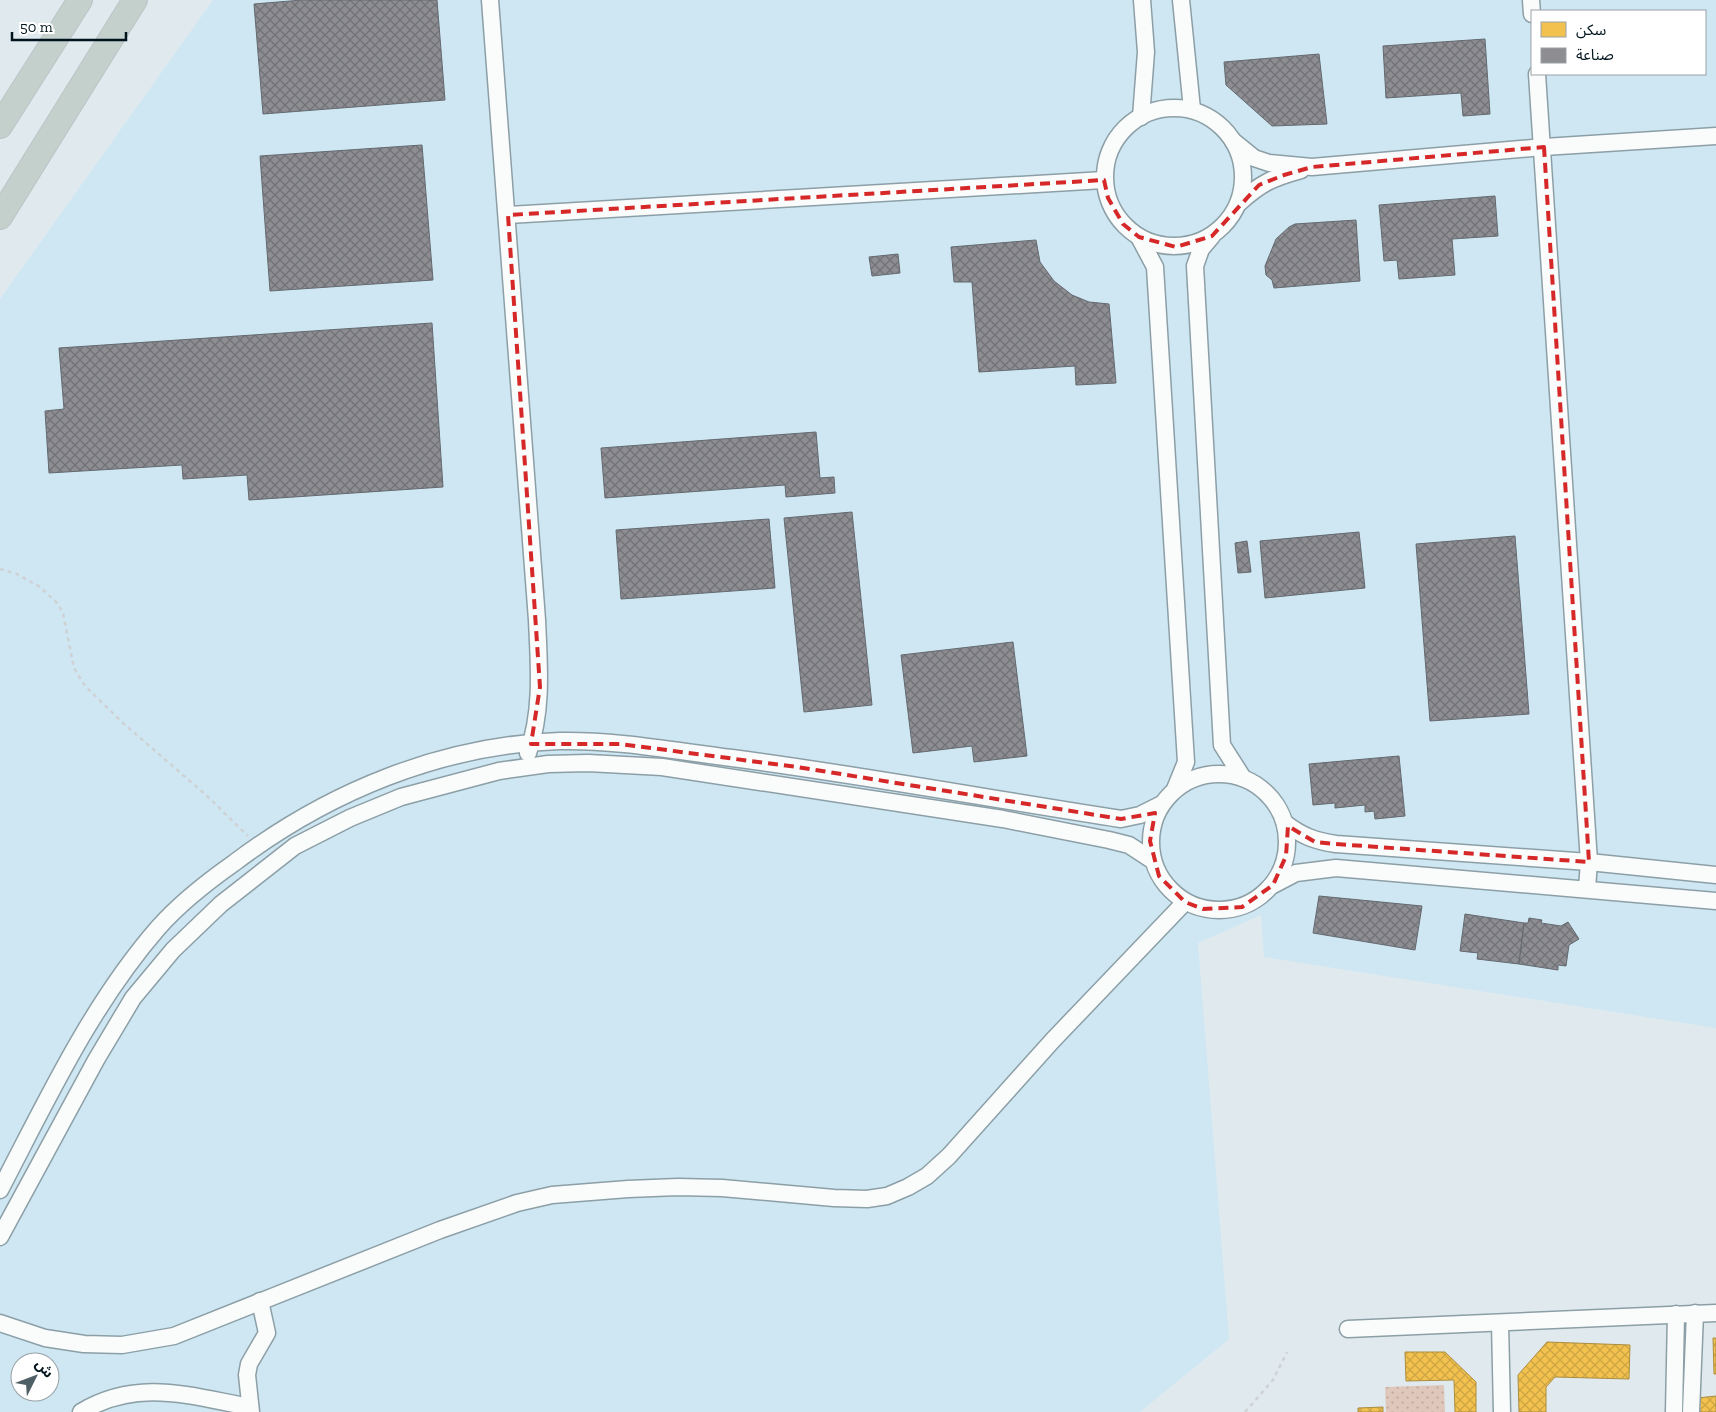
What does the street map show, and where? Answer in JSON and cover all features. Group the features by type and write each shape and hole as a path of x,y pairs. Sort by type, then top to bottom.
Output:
{"highway":[{"path":"0,126 80,0"},
{"path":"0,217 135,0"}],"street":[{"path":"490,0 508,215 540,687 531,744 523,767"},
{"path":"1141,117 1146,52 1142,0"},
{"path":"1181,0 1192,109"},
{"path":"1537,75 1544,147 1589,862 1587,888"},
{"path":"1212,236 1196,244 1176,247 1153,244 1139,237 1122,224 1108,198 1104,180 1106,160 1119,135 1141,117 1151,111 1175,108 1192,109 1220,125 1233,141 1254,158 1269,163 1312,167"},
{"path":"1239,203 1259,185 1271,178 1312,167 1544,147 1716,136"},
{"path":"1233,141 1242,162 1244,185 1239,203 1228,221 1212,236 1202,249 1194,266 1222,745 1244,778 1276,804 1285,823 1287,839 1286,856 1281,871 1273,885"},
{"path":"508,215 1104,180"},
{"path":"1139,237 1154,267 1186,762 1175,789"},
{"path":"0,1190 80,1040 119,978 160,926 206,883 256,846 322,805 373,781 469,754 562,741 620,744 797,766 1121,819 1140,816 1162,804"},
{"path":"0,1237 92,1068 133,998 173,950 221,904 295,846 350,818 401,797 445,784 523,767 588,763 662,767 1003,819 1129,845 1152,860"},
{"path":"1244,778 1226,774 1209,774 1192,778 1175,789 1162,804 1153,822 1150,841 1152,860 1159,876 1170,891 1185,902 1203,909 1222,911 1242,907 1273,885 1296,873 1336,868 1587,888 1716,901"},
{"path":"1285,823 1315,842 1589,862 1716,874"},
{"path":"0,1323 45,1338 84,1344 122,1345 174,1336 431,1233 535,1198 628,1188 678,1187 722,1188 867,1199 887,1196 908,1188 927,1176 949,1156 1053,1040 1185,902"},
{"path":"81,1412 121,1395 149,1391 191,1395 250,1409 246,1388 249,1364 267,1333 260,1301"},
{"path":"1691,1412 1695,1313"},
{"path":"1348,1329 1716,1313"},
{"path":"1674,1412 1676,1314"},
{"path":"1500,1323 1502,1412"}],"path":[{"path":"0,568 17,574 40,587 57,603 63,613 74,668 85,686 238,825 256,846"},
{"path":"1245,1412 1273,1380 1286,1352"}],"highlighted area":[{"path":"1544,147 1589,862 1315,842 1288,826 1286,856 1273,885 1242,907 1203,909 1185,902 1159,876 1150,841 1155,813 1121,819 797,767 620,744 531,744 540,687 508,215 1104,180 1108,198 1123,224 1139,237 1176,247 1212,236 1259,185 1312,167"}],"shaded area":[{"path":"213,0 1716,0 1716,1028 1264,957 1261,915 1198,943 1229,1339 1140,1412 0,1412 0,299"},
{"path":"1444,1385 1445,1412 1386,1412 1385,1387"}],"building: سكن":[{"path":"1713,1338 1716,1338 1716,1374 1714,1374"},
{"path":"1547,1342 1630,1345 1629,1379 1555,1377 1546,1387 1546,1412 1519,1412 1518,1375"},
{"path":"1405,1352 1445,1352 1476,1382 1476,1412 1455,1412 1454,1380 1406,1381"},
{"path":"1716,1396 1716,1412 1698,1412 1697,1398"},
{"path":"1383,1407 1383,1412 1358,1412 1358,1408"}],"building: صناعة":[{"path":"302,0 437,0 445,100 263,114 254,4"},
{"path":"1485,39 1490,114 1463,116 1461,93 1386,98 1383,46"},
{"path":"1319,54 1327,124 1272,126 1226,85 1224,62"},
{"path":"422,145 433,280 270,291 260,156"},
{"path":"1495,196 1498,236 1452,239 1455,275 1399,279 1397,260 1384,261 1379,205"},
{"path":"1356,220 1360,281 1274,288 1272,280 1266,275 1265,266 1276,239 1289,227 1295,224"},
{"path":"1036,240 1040,262 1054,281 1072,295 1089,302 1109,304 1116,383 1076,385 1075,366 979,372 972,282 954,282 951,247"},
{"path":"898,254 900,273 872,276 869,257"},
{"path":"432,323 443,487 249,500 247,475 183,479 182,465 49,473 45,411 64,409 59,348"},
{"path":"816,432 820,478 834,477 835,493 786,497 785,485 605,498 601,448"},
{"path":"852,512 872,705 804,712 784,518"},
{"path":"769,519 775,588 621,599 616,530"},
{"path":"1359,532 1365,588 1265,598 1260,541"},
{"path":"1515,536 1529,714 1430,721 1416,544"},
{"path":"1247,541 1251,572 1238,573 1235,543"},
{"path":"1013,642 1027,756 974,762 972,746 913,753 901,655"},
{"path":"1399,756 1405,816 1375,819 1374,811 1365,812 1365,805 1335,808 1335,803 1313,805 1309,764"},
{"path":"1319,896 1422,906 1415,950 1313,933"},
{"path":"1465,914 1524,923 1519,964 1477,959 1478,953 1460,951"},
{"path":"1529,918 1542,920 1541,923 1561,926 1568,922 1579,939 1569,945 1566,966 1558,965 1558,970 1519,964 1524,923 1528,923"}]}
